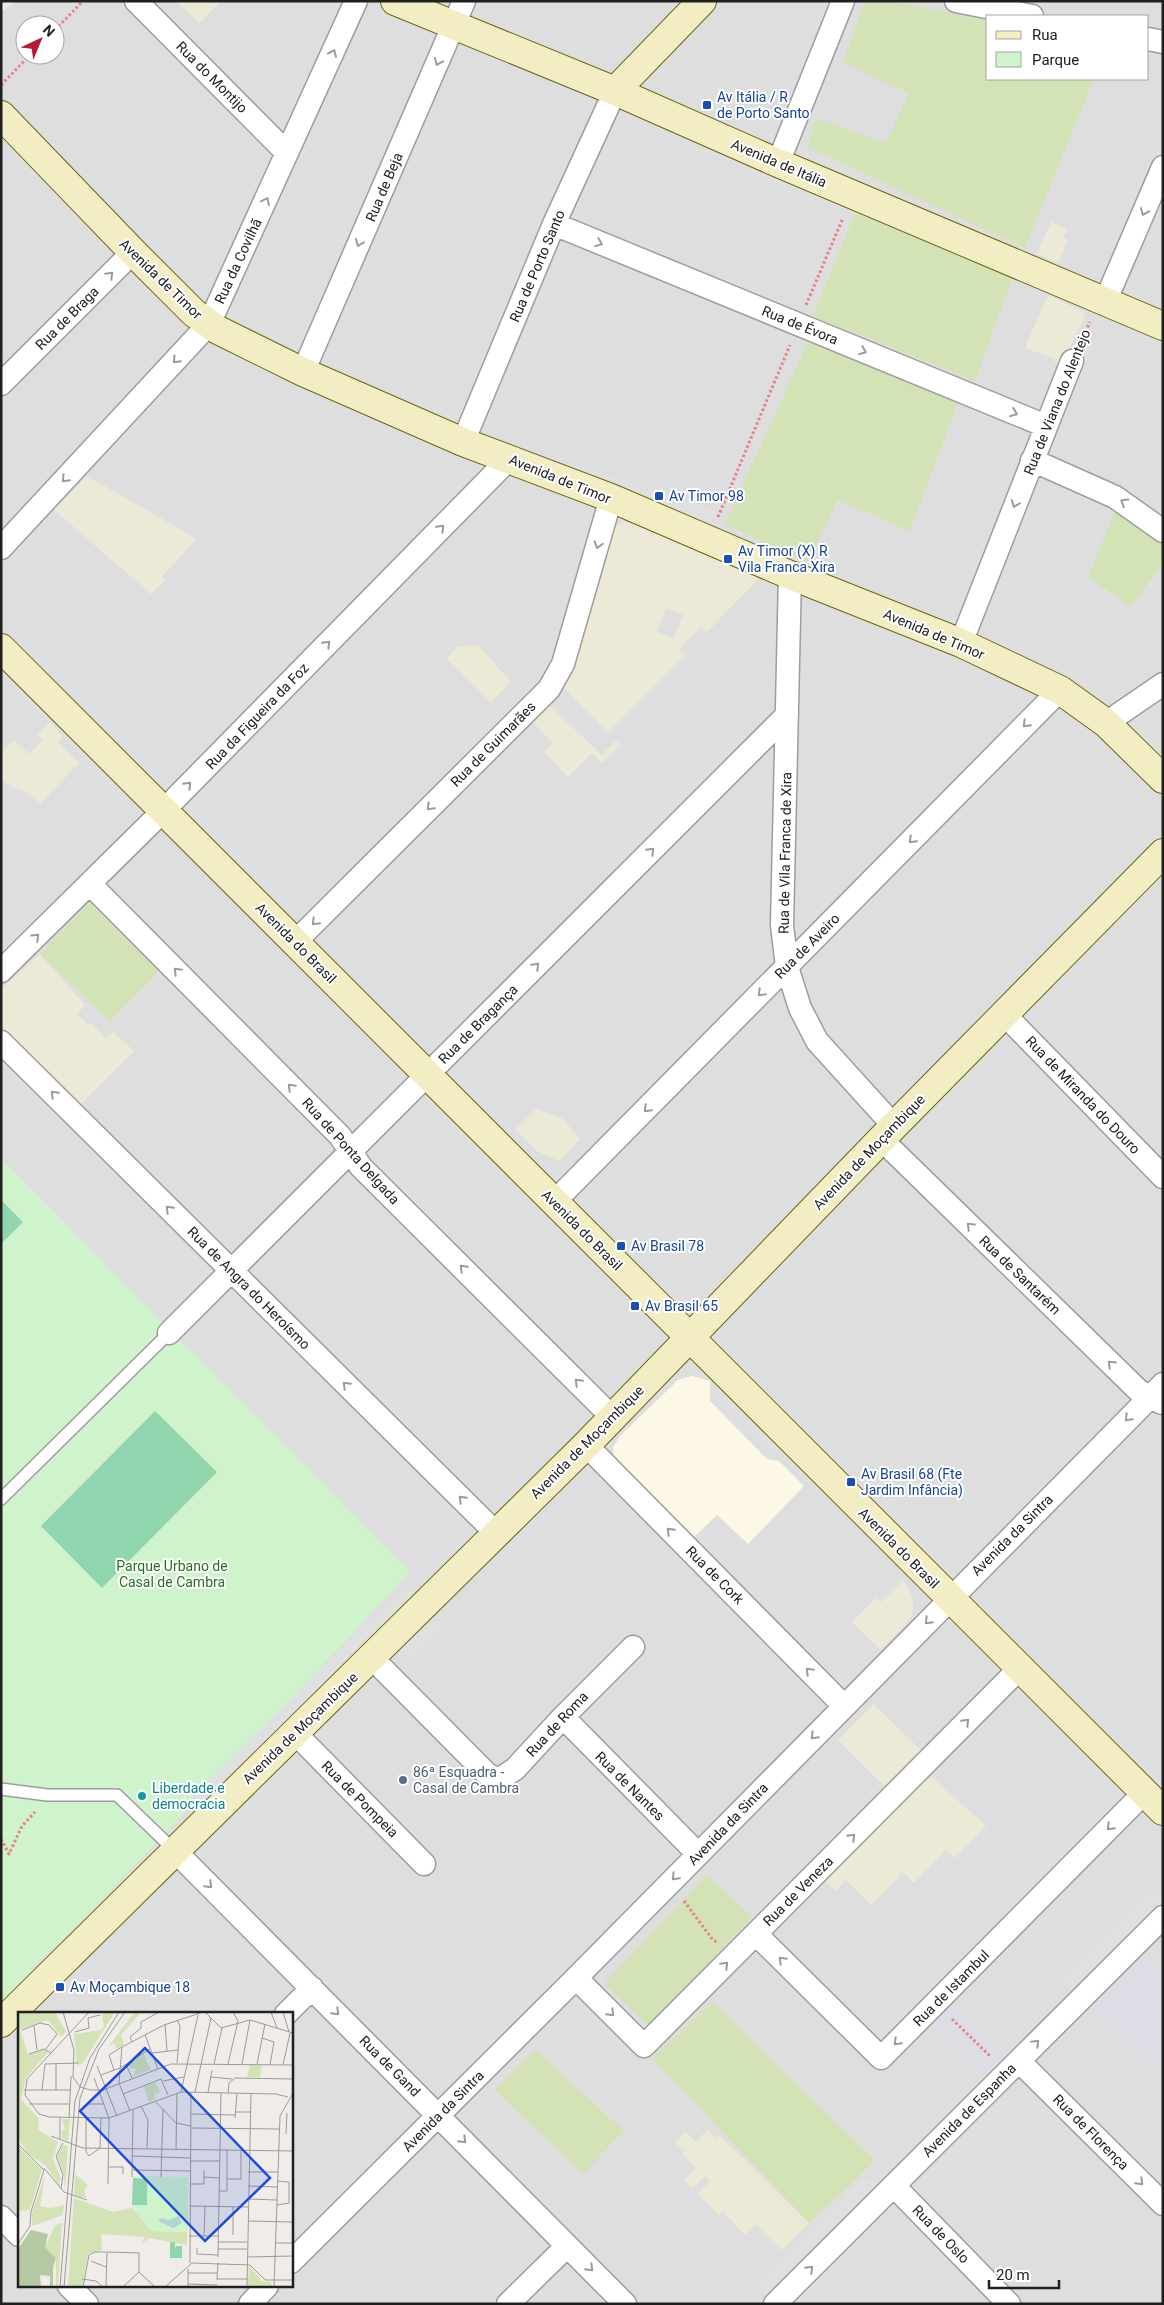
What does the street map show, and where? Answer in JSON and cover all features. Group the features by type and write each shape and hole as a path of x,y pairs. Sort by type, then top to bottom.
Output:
{"street":[{"name":"Rua do Montijo","path":"136,1 288,153"},
{"name":"Rua da Covilhã","path":"1,548 209,324 356,1"},
{"name":"Avenida de Itália","path":"395,1 615,91 778,163 1163,326"},
{"name":"Rua de Beja","path":"303,372 464,1"},
{"path":"615,91 702,1"},
{"path":"778,163 843,1"},
{"path":"956,1 1027,15"},
{"path":"1149,39 1163,42"},
{"name":"Rua de Porto Santo","path":"464,442 554,224 615,91"},
{"name":"Avenida de Timor","path":"2,116 133,252 194,313 209,324 303,372 464,442 611,498 790,575 961,643 1060,690 1106,723 1163,779"},
{"path":"1106,302 1163,167"},
{"name":"Rua de Évora","path":"554,224 1046,426"},
{"name":"Rua de Braga","path":"1,384 133,252"},
{"name":"Rua de Viana do Alentejo","path":"961,643 1072,361"},
{"name":"Rua da Figueira da Foz","path":"1,971 164,810 510,458"},
{"path":"1032,460 1115,497 1163,531"},
{"name":"Rua de Guimarães","path":"295,942 549,689 563,664 611,498"},
{"name":"Rua de Vila Franca de Xira","path":"790,575 782,925 787,967 800,1008 816,1041 887,1133"},
{"name":"Avenida do Brasil","path":"1,648 1154,1802"},
{"path":"1106,723 1163,684"},
{"name":"Rua de Aveiro","path":"554,1202 1060,690"},
{"name":"Rua de Bragança","path":"169,1333 787,715"},
{"name":"Avenida de Moçambique","path":"1,2023 586,1445 887,1133 1163,853"},
{"name":"Rua de Ponta Delgada","path":"90,884 340,1136 361,1167 612,1417"},
{"name":"Rua de Miranda do Douro","path":"1004,1014 1163,1176"},
{"name":"Rua de Angra do Heroísmo","path":"1,1042 496,1533"},
{"name":"Rua de Santarém","path":"887,1133 1139,1391 1159,1394"},
{"name":"Avenida da Sintra","path":"292,2261 439,2116 950,1599 1159,1394"},
{"name":"Rua de Cork","path":"586,1445 844,1706"},
{"name":"Rua de Roma","path":"372,1658 487,1774 498,1780 515,1769 563,1717 633,1647"},
{"name":"Rua de Veneza","path":"576,1978 644,2046 1020,1668"},
{"name":"Rua de Nantes","path":"563,1717 698,1854"},
{"name":"Rua de Pompeia","path":"295,1733 424,1864"},
{"name":"Rua de Istambul","path":"756,1934 881,2058 936,2003 1154,1802"},
{"name":"Rua de Gand","path":"175,1851 625,2304"},
{"name":"Avenida de Espanha","path":"775,2304 1163,1917"},
{"path":"288,2012 312,1988"},
{"name":"Rua de Florença","path":"1013,2067 1163,2204"},
{"name":"Rua de Oslo","path":"894,2186 1009,2304"},
{"path":"1,2217 18,2234"},
{"path":"508,2304 567,2246"},
{"path":"72,2288 87,2304"},
{"path":"250,2304 265,2288"}],"lane":[{"path":"1,1499 169,1333"},
{"path":"1,1789 47,1795 117,1795 175,1851"}],"path":[{"path":"65,20 83,1"},
{"path":"1,84 20,65"},
{"path":"709,540 853,194"},
{"name":"Rua de Viana do Alentejo","path":"1072,361 1094,312 1106,302"},
{"path":"1,1839 9,1854 22,1826 47,1801 47,1795"},
{"path":"671,1882 712,1940 738,1953"},
{"path":"936,2003 1013,2067"}],"shaded area":[{"path":"16,1 1163,1 1163,2304 1,2304 1,12"},
{"path":"177,1 221,1 199,24"},
{"path":"706,144 845,203 843,210 704,151"},
{"path":"1051,222 1067,229 1063,238 1068,239 1058,263 1037,254"},
{"path":"1048,295 1084,312 1085,316 1061,365 1054,361 1055,359 1025,348"},
{"path":"578,462 640,487 637,495 574,470"},
{"path":"87,476 197,539 162,576 165,580 151,594 54,510"},
{"path":"653,485 716,511 709,526 647,500"},
{"path":"624,522 646,529 760,577 707,632 701,627 684,643 679,651 685,656 608,733 563,687 575,664 616,526","holes":["666,608 683,615 674,639 657,632"]},
{"path":"478,645 511,682 491,702 447,659 457,647"},
{"path":"549,705 602,755 616,741 621,744 602,763 592,753 568,777 544,752 553,743 532,721"},
{"path":"50,722 62,736 59,743 79,763 40,804 27,792 11,787 3,780 1,782 1,753 14,740 29,754 43,740 37,735"},
{"path":"40,954 85,1005 77,1014 88,1025 91,1023 106,1038 113,1032 134,1051 81,1104 1,1025 1,989"},
{"path":"536,1109 562,1118 580,1139 559,1161 537,1151 515,1130"},
{"path":"692,1376 710,1381 710,1401 767,1459 779,1461 804,1486 748,1544 717,1515 692,1539 614,1456 613,1447 620,1436 678,1380"},
{"path":"718,1385 785,1454 772,1454 718,1397"},
{"path":"903,1580 910,1592 913,1611 907,1622 881,1650 852,1622 876,1598 881,1602"},
{"path":"405,1586 417,1599 197,1816 185,1803"},
{"path":"431,1615 445,1627 412,1661 399,1647"},
{"path":"873,1704 922,1751 886,1788 838,1740"},
{"path":"1088,1724 1099,1724 1163,1785 1163,1797"},
{"path":"933,1778 986,1826 955,1858 946,1850 914,1883 902,1871 898,1878 871,1905 846,1880 835,1891 826,1881 827,1879 903,1801 928,1779"},
{"path":"129,1875 135,1879 37,1976 31,1969"},
{"path":"1163,1894 1163,1902 1073,1992 1064,1980 1148,1895"},
{"path":"1135,1944 1163,1978 1163,2072 1083,1996"},
{"path":"561,1970 573,1972 463,2082 462,2069"},
{"path":"950,1997 1010,2056 989,2078 928,2019"},
{"path":"707,2130 716,2138 719,2135 809,2223 782,2250 756,2225 745,2235 723,2211 719,2215 698,2194 710,2181 705,2176 692,2189 684,2180 696,2168 682,2154 685,2152 675,2142 685,2132 696,2142"},
{"path":"861,2180 883,2181 767,2299 766,2294 758,2284"}],"green space":[{"path":"865,1 891,1 986,21 986,80 1094,80 1025,248 807,147 816,119 886,143 909,93 843,62"},
{"path":"855,213 1013,276 975,381 813,316"},
{"path":"808,342 959,400 910,531 838,500 807,563 725,524"},
{"path":"1116,509 1163,541 1163,563 1131,607 1088,577"},
{"path":"90,902 161,969 110,1021 40,954"},
{"name":"Parque Urbano de Casal de Cambra","path":"1,1159 410,1572 1,2008"},
{"path":"1,1200 23,1222 1,1244"},
{"path":"155,1411 217,1472 102,1588 41,1526"},
{"path":"707,1875 752,1917 649,2026 604,1984"},
{"path":"713,2002 875,2161 809,2223 652,2058"},
{"path":"535,2050 624,2131 583,2174 495,2090"}],"place":[{"name":"Av Itália / R de Porto Santo","path":"707,105"},
{"name":"Av Timor 98","path":"659,496"},
{"name":"Av Timor (X) R Vila Franca Xira","path":"728,559"},
{"name":"Av Brasil 78","path":"621,1246"},
{"name":"Av Brasil 65","path":"635,1306"},
{"name":"Av Brasil 68 (Fte Jardim Infância)","path":"851,1482"},
{"name":"86ª Esquadra - Casal de Cambra","path":"403,1780"},
{"name":"Liberdade e democracia","path":"142,1796"},
{"name":"Av Moçambique 18","path":"60,1987"}]}
